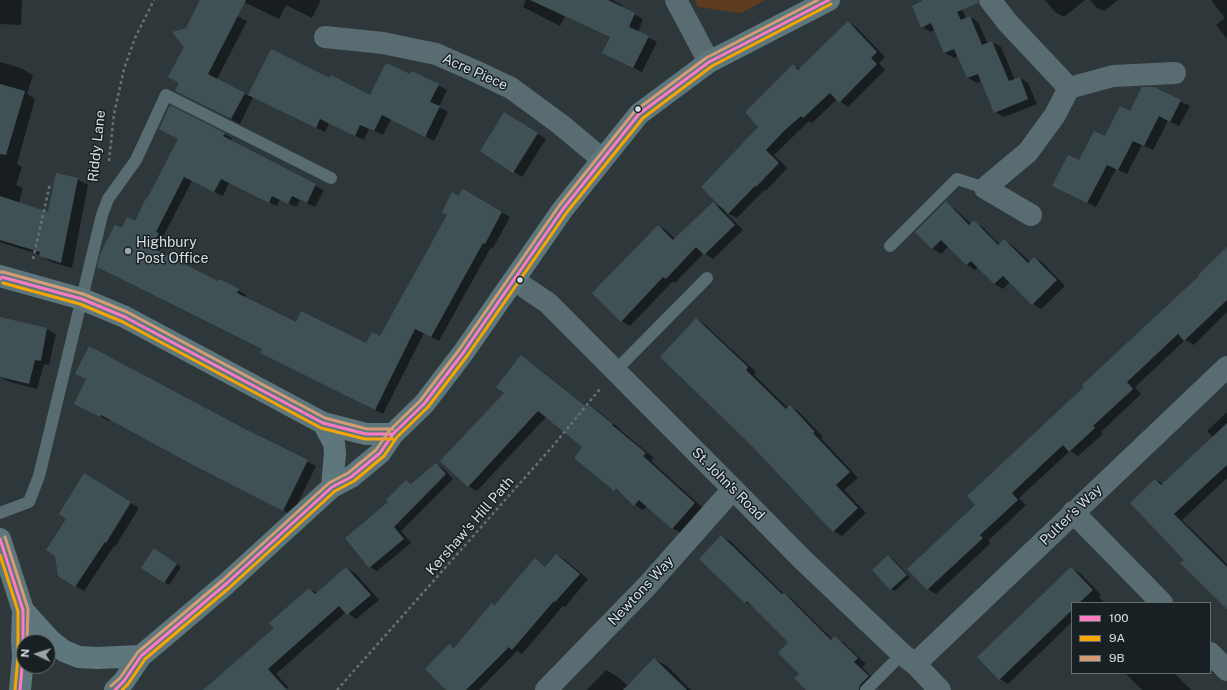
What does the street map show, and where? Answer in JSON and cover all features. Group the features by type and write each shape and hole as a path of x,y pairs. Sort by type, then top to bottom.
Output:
{"street":[{"path":"676,0 709,62"},
{"path":"115,690 124,681 141,656 226,584 332,487 351,477 380,453 393,434 424,404 463,353 563,209 639,114 709,62 829,0"},
{"path":"990,0 1008,23 1069,88"},
{"name":"Acre Piece","path":"325,37 383,43 436,54 511,88 560,124 602,159"},
{"path":"1032,215 985,188 1028,152 1055,115 1069,88 1113,76 1175,73"},
{"path":"1,277 82,299 125,317 323,423 366,434 393,434"},
{"name":"St. John's Road","path":"514,280 548,303 803,560 940,690"},
{"name":"Pulter's Way","path":"908,659 1073,512 1227,367"},
{"path":"323,423 334,443 335,453 332,487"},
{"name":"Newtons Way","path":"546,690 647,586 733,489"},
{"path":"1073,512 1161,602"},
{"path":"0,539 23,610 23,657 20,690"},
{"path":"23,610 51,641 64,651 79,657 97,658 141,656"},
{"path":"1211,654 1227,670"}],"lane":[{"path":"108,199 136,160 166,95 331,178"},
{"path":"890,246 957,179 985,188"},
{"name":"Riddy Lane","path":"0,513 30,502 39,476 102,215 108,199"},
{"path":"615,371 707,278"},
{"path":"866,690 908,659"}],"path":[{"name":"Riddy Lane","path":"108,199 107,174 114,114 124,69 135,38 154,0"},
{"path":"28,284 50,184"},
{"name":"Kershaw's Hill Path","path":"337,690 547,453 615,371"}],"shaded area":[{"path":"695,0 765,0 741,13 698,7"}],"building":[{"path":"200,0 246,0 208,74 245,93 231,119 175,91 179,83 168,77 184,47 172,32 186,28"},
{"path":"530,0 608,0 635,13 629,27 649,36 633,68 602,53 610,37"},
{"path":"922,0 978,0 978,3 957,12 961,20 970,16 982,45 992,41 1009,81 1020,77 1028,99 994,113 978,74 967,78 954,49 944,53 931,23 921,28 912,6"},
{"path":"848,21 877,52 871,58 877,64 839,103 830,93 803,118 801,116 785,130 766,150 779,163 728,214 701,187 758,127 745,112 793,64 798,70"},
{"path":"271,49 330,78 331,75 370,95 386,63 410,74 412,71 439,84 430,102 440,106 425,137 382,115 374,131 360,125 355,136 320,119 316,128 248,95"},
{"path":"0,84 25,91 6,155 0,154"},
{"path":"1142,87 1154,87 1181,100 1170,122 1159,116 1144,146 1133,141 1118,170 1107,165 1087,203 1052,186 1068,155 1079,160 1094,131 1105,136 1120,106 1130,111"},
{"path":"170,105 225,133 223,136 316,184 307,203 292,196 288,204 272,196 269,203 221,179 214,192 184,177 156,232 159,233 151,247 218,281 219,279 230,284 239,289 237,293 296,322 301,311 366,343 372,332 380,336 447,215 442,212 452,192 458,196 463,189 502,212 485,244 483,243 431,337 415,329 375,410 260,353 262,349 97,267 100,254 115,225 122,228 127,217 135,221 178,139 159,129"},
{"path":"504,112 538,133 513,173 480,151"},
{"path":"56,173 78,178 61,263 39,256 40,252 0,240 0,196 48,212"},
{"path":"946,201 969,225 974,220 998,245 1004,239 1028,263 1034,257 1057,280 1032,305 1003,276 994,284 971,261 966,265 941,240 932,249 915,232"},
{"path":"713,202 735,225 704,255 696,247 666,279 663,277 621,322 592,293 658,225 673,240"},
{"path":"1227,247 1227,300 1184,341 1178,334 1127,382 1133,389 1093,426 1095,428 1069,452 1063,445 1012,493 1018,500 980,535 983,538 927,590 907,569 975,505 967,496 1084,387 1082,385 1199,276 1198,275"},
{"path":"0,317 47,328 41,361 35,360 29,384 0,377"},
{"path":"696,318 748,367 746,370 786,409 790,405 815,432 813,433 850,472 836,485 858,508 833,532 750,444 660,357"},
{"path":"89,346 245,429 308,460 283,511 193,465 101,415 100,417 74,404 86,379 75,374"},
{"path":"521,355 587,407 589,405 613,424 612,425 646,453 643,456 695,503 672,529 639,500 634,506 616,489 614,491 574,458 582,447 538,411 468,487 440,461 504,393 496,387"},
{"path":"1227,423 1227,465 1174,514 1227,567 1227,609 1180,563 1184,560 1130,503 1155,479 1161,485"},
{"path":"436,463 446,474 394,527 404,539 369,568 345,538 388,502 386,500 406,480 411,484"},
{"path":"84,473 131,502 106,543 105,542 75,587 58,576 55,556 46,550 66,519 59,514"},
{"path":"721,535 782,594 784,593 831,640 835,636 858,658 854,662 869,676 860,685 859,690 806,690 794,678 799,674 778,653 788,642 747,601 745,603 699,559"},
{"path":"154,548 177,564 164,583 141,568"},
{"path":"556,554 580,574 555,602 554,601 512,650 509,647 466,690 446,690 425,669 449,644 454,648 492,603 494,606 535,558 545,567"},
{"path":"888,555 907,575 890,590 872,570"},
{"path":"346,567 371,595 347,615 339,606 268,669 287,690 203,690 274,628 269,623 309,588 315,594"},
{"path":"1071,567 1093,590 1080,602 1071,602 1071,611 999,680 977,657"},
{"path":"654,658 687,690 623,690"}],"transit line":[{"name":"9B","path":"111,686 120,678 138,652 223,580 329,483 348,473 376,450 389,431 420,401 459,350 559,206 635,111 706,58 818,0"},
{"name":"100","path":"115,690 124,681 141,656 226,584 332,487 351,477 380,453 393,434 424,404 463,353 563,209 639,114 709,62 829,0"},
{"name":"9A","path":"122,690 128,684 145,659 229,588 335,491 354,481 384,456 397,437 428,407 467,356 567,212 643,118 712,66 831,4"},
{"name":"9B","path":"0,272 83,294 127,312 325,418 367,429 393,429"},
{"name":"100","path":"0,279 2,277 82,299 125,317 323,423 366,434 393,434"},
{"name":"9A","path":"3,283 80,304 123,322 321,428 365,439 393,439"},
{"name":"9B","path":"5,537 28,609 27,634"},
{"name":"100","path":"0,539 23,610 23,657 20,690"},
{"name":"9A","path":"0,555 18,611 18,657 15,690"}],"place":[{"name":"Highbury Post Office","path":"128,251"}]}
